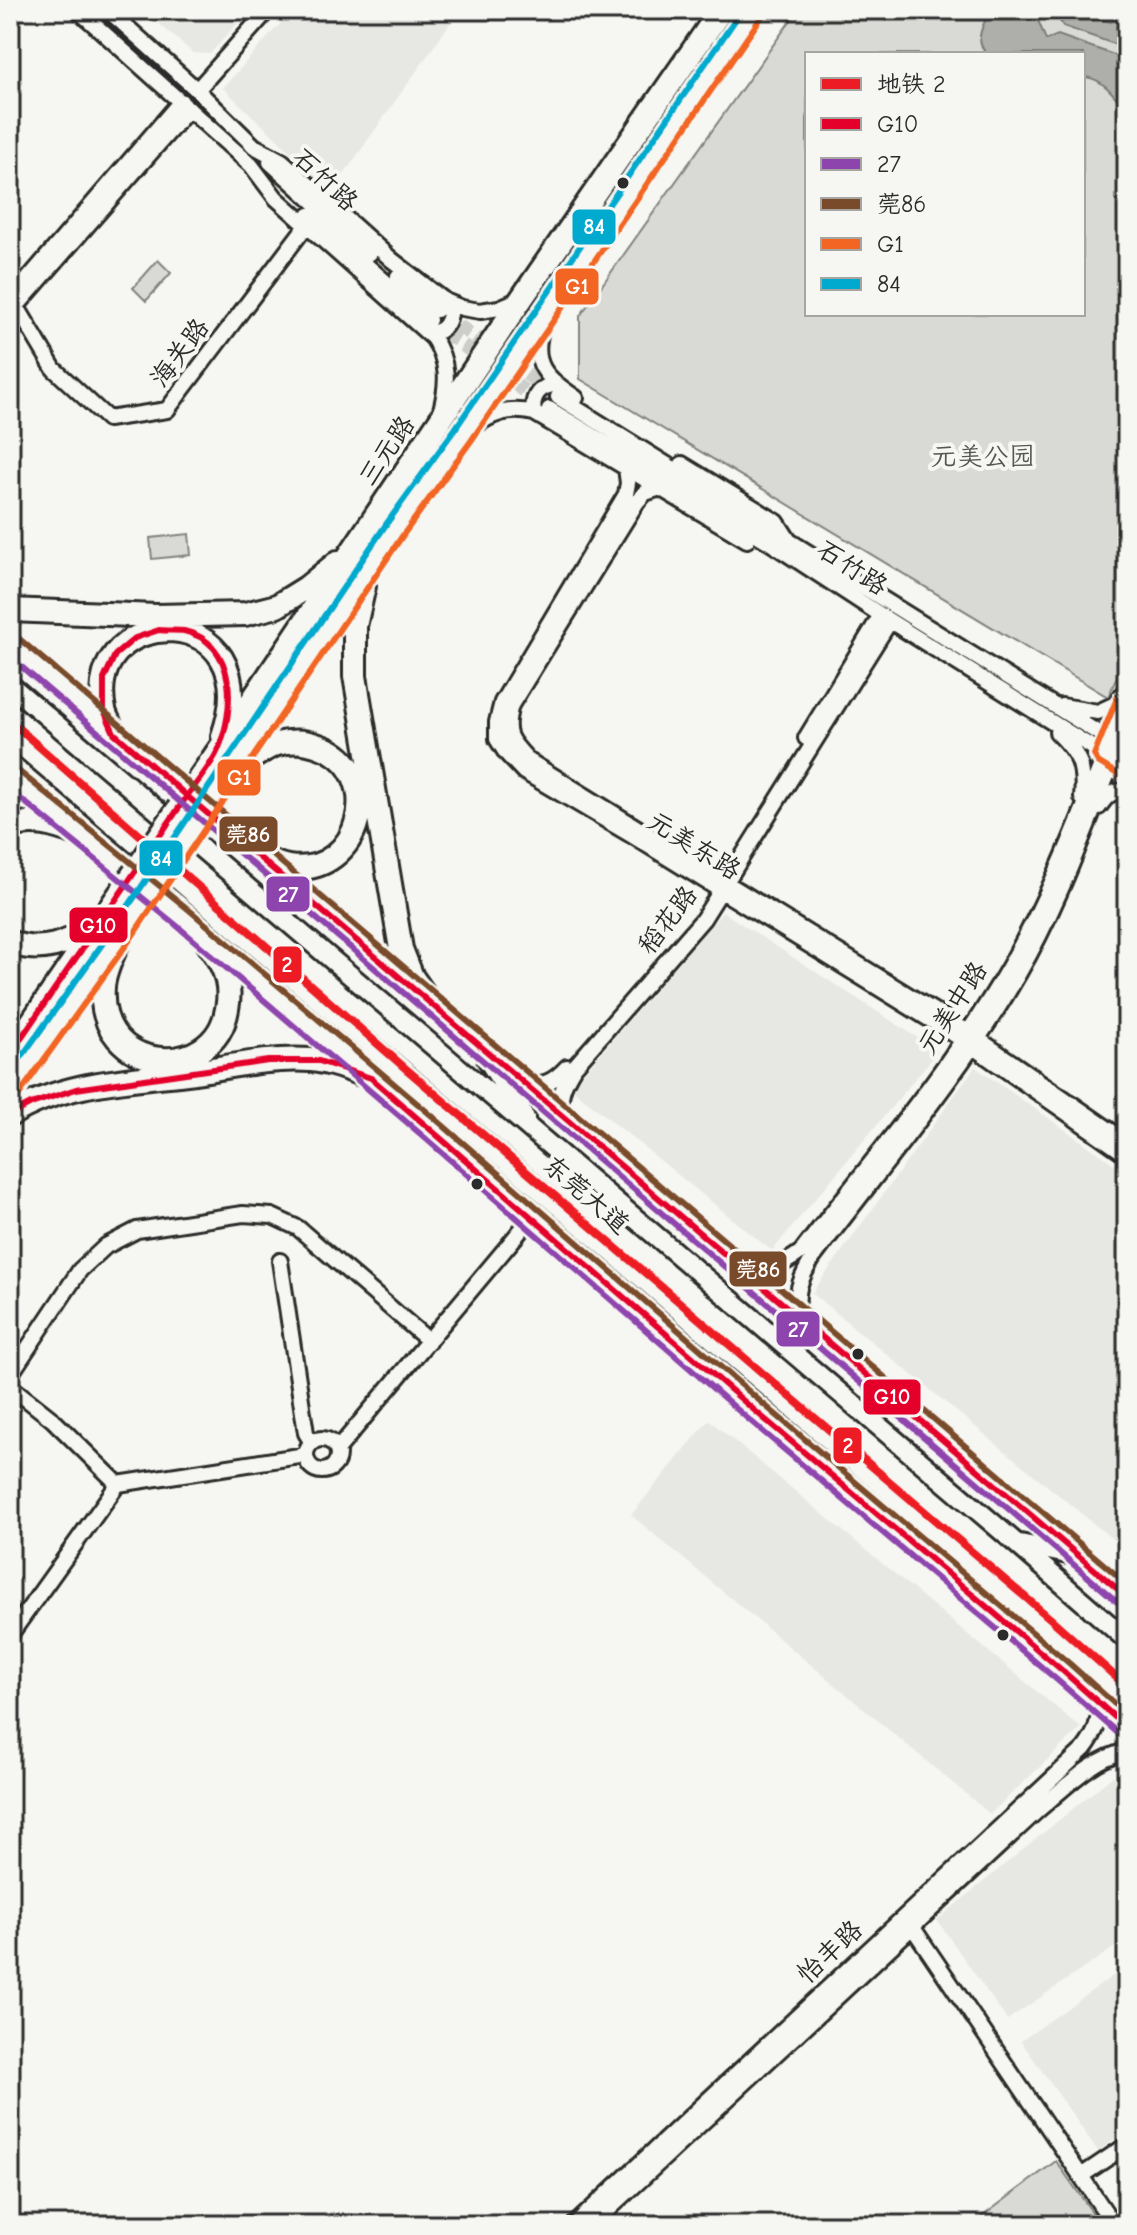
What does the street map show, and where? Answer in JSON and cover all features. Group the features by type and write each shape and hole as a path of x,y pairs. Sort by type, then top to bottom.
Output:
{"highway":[{"name":"三元路","path":"10,1054 721,10"},
{"name":"三元路","path":"121,935 754,10"},
{"path":"10,610 156,616 245,614 277,606 306,588 354,549"},
{"path":"371,566 355,626 355,676 401,949 412,977 431,1004"},
{"path":"114,733 105,712 103,694 106,674 114,657 139,634 157,630 190,633 207,641 220,654 227,670 231,691 229,709 217,753"},
{"path":"235,768 276,745 297,741 316,744 345,761 359,791 360,810 355,829 345,846 321,864 290,867 254,854"},
{"path":"10,826 30,822 50,824 78,834"},
{"path":"10,942 23,948 42,949 78,938 99,924"},
{"path":"121,935 103,985 104,1010 111,1032 129,1050 148,1058 163,1059 196,1052 211,1042 225,1023 229,997 223,968 203,935"},
{"path":"10,1090 121,935"},
{"path":"10,1115 43,1097 79,1088 279,1060 316,1061 371,1078"}],"main road":[{"path":"10,644 1127,1597"},
{"name":"东莞大道","path":"10,685 1127,1640"},
{"name":"东莞大道","path":"10,736 1127,1697"},
{"path":"10,777 203,935 424,1123 1127,1728"},
{"path":"476,1042 536,1134"},
{"path":"424,1123 511,1165"},
{"path":"1017,1544 1080,1557"}],"street":[{"path":"78,10 251,165 276,198 306,226 434,316"},
{"path":"108,10 254,146 282,161 392,260 434,316 438,346 447,373 446,391 435,429"},
{"path":"197,90 268,10"},
{"path":"12,302 185,105"},
{"name":"石竹路","path":"251,165 434,316"},
{"name":"海关路","path":"12,302 54,369 108,419 167,410 306,226"},
{"path":"434,316 462,308 480,311 499,308 522,298"},
{"path":"547,312 539,338 539,359 549,401 626,468 761,548 785,545"},
{"path":"463,435 493,414 521,410 549,401"},
{"name":"石竹路","path":"549,401 770,530 785,545 886,618 1043,707"},
{"name":"元美东路","path":"626,468 626,494 502,702 497,739 524,772 721,885"},
{"name":"元美东路","path":"660,488 645,493 637,502 511,705 507,722 513,745 529,761 721,885 970,1039 1127,1142"},
{"name":"石竹路","path":"785,545 1115,750 1127,769"},
{"name":"稻花路","path":"565,1119 560,1098 564,1082 703,919 886,618"},
{"path":"1043,707 1098,712 1115,704 1127,688"},
{"name":"元美中路","path":"1115,750 1127,700"},
{"path":"1043,707 1077,753 1083,774 1085,819"},
{"name":"元美中路","path":"801,1319 797,1298 808,1266 1020,971 1047,919 1085,819 1127,728"},
{"path":"1085,819 1108,795 1127,790"},
{"name":"稻花路","path":"522,1082 544,1084 557,1078 721,885"},
{"name":"元美东路","path":"970,1039 1127,1155"},
{"name":"元美中路","path":"737,1263 745,1268 761,1269 789,1261 801,1252 970,1039"},
{"path":"10,1375 80,1270 106,1246 137,1230 243,1214 272,1216 298,1228 429,1341"},
{"path":"280,1261 313,1468 327,1470 335,1464 337,1450 532,1217"},
{"path":"10,1386 53,1420 118,1484"},
{"path":"10,1635 118,1484 309,1449 326,1440 337,1450"},
{"name":"怡丰路","path":"574,2225 597,2219 1084,1749 1095,1733 1099,1704"},
{"name":"怡丰路","path":"909,1921 1097,1763 1127,1751"},
{"path":"909,1921 1114,2225"},
{"path":"1081,2176 1127,2145"}],"shaded area":[{"path":"143,10 249,10 210,54 193,53"},
{"path":"292,10 450,10 456,15 332,191 223,88"},
{"path":"990,10 1098,10 1095,18 1111,22 1127,16 1125,48 1063,26 1056,14 1038,20 1046,40 1058,35 1120,57 1127,74 1126,99 1120,103 1104,85 1085,77 1085,52 986,52 980,38"},
{"path":"723,912 938,1051 772,1251 571,1088"},
{"path":"975,1067 1127,1173 1127,1551 812,1293"},
{"path":"709,1420 1081,1728 990,1814 631,1515"},
{"path":"1113,1776 1127,1788 1127,1939 1007,2020 937,1920"},
{"path":"1127,1966 1127,2130 1098,2151 1021,2041"}],"green space":[{"name":"元美公园","path":"798,10 1127,10 1127,655 1108,697 580,379 580,316"},
{"path":"158,260 171,273 146,301 133,288"},
{"path":"189,534 191,555 152,559 150,538"},
{"path":"1056,2161 1101,2225 971,2225"}],"tunnel":[{"path":"441,313 554,394"},
{"path":"429,320 549,409"}],"metro line":[{"name":"2","path":"10,721 405,1068 1127,1687"}],"transit line":[{"name":"84","path":"10,1073 113,929 387,523 455,429 742,10"},
{"name":"G1","path":"18,1096 129,941 403,535 471,441 762,16"},
{"name":"G10","path":"159,630 184,631 202,638 223,663 228,680 224,734 208,768 187,796 114,733 104,710 104,679 115,655 135,638 159,630"},
{"name":"莞86","path":"16,636 1127,1584"},
{"name":"27","path":"10,657 1121,1605"},
{"name":"G1","path":"1118,696 1094,755 1098,762 1122,777"},
{"name":"莞86","path":"16,769 188,909 431,1115 1127,1715"},
{"name":"27","path":"10,790 176,925 1120,1735"},
{"name":"G10","path":"10,1054 187,796"},
{"name":"G10","path":"187,796 1127,1597"},
{"name":"G10","path":"10,1115 31,1104 76,1089 268,1061 319,1061 371,1078 1127,1728"}]}
